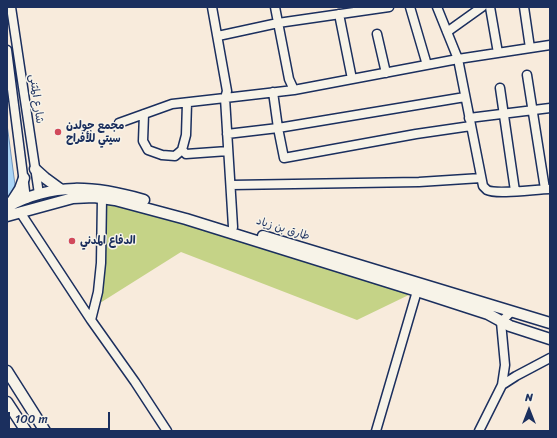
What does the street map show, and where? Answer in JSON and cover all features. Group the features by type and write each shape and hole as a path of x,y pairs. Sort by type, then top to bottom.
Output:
{"main road":[{"path":"35,169 60,189"},
{"path":"20,204 17,194 24,178"},
{"name":"طارق بن زياد","path":"20,204 60,189 86,188 122,194 550,323"},
{"path":"20,204 38,207 73,198 94,197 143,206 488,314 510,326 550,339"},
{"path":"20,204 40,198 38,207"},
{"path":"7,371 45,431"},
{"path":"7,402 26,431"}],"street":[{"name":"شارع المثنى","path":"11,7 35,169 20,204"},
{"path":"212,7 227,91 225,98 233,227"},
{"path":"275,7 288,80 294,90"},
{"path":"218,36 278,23 389,7"},
{"path":"410,7 427,65"},
{"path":"437,7 458,59 481,178 483,186 487,190 515,191 548,189 527,75"},
{"path":"447,32 482,7"},
{"path":"490,7 498,53"},
{"path":"524,7 530,48"},
{"path":"339,14 352,79"},
{"path":"377,34 386,73"},
{"path":"119,123 172,104 294,90 458,59 550,45"},
{"name":"شارع المثنى","path":"7,50 24,178 20,204"},
{"path":"500,88 515,191"},
{"path":"273,92 284,158 416,134 503,114 550,108"},
{"path":"227,134 278,128 465,97"},
{"path":"144,114 143,141 148,150 162,155 175,156 182,150 186,135 187,103"},
{"path":"182,150 186,154 228,151"},
{"path":"231,185 419,182 481,178"},
{"path":"91,320 98,292 101,263 102,198"},
{"path":"20,204 91,320 135,382 166,431"},
{"path":"376,431 417,291"},
{"path":"479,431 502,385 505,365 501,322 511,312"},
{"path":"502,385 550,358"}],"green space":[{"path":"102,198 417,291 357,320 181,252 92,308"}],"water":[{"path":"7,124 15,185 7,202"}],"place":[{"name":"مجمع جولدن سيتي للأفراح","path":"58,132"},
{"name":"الدفاع المدني","path":"72,241"}]}
